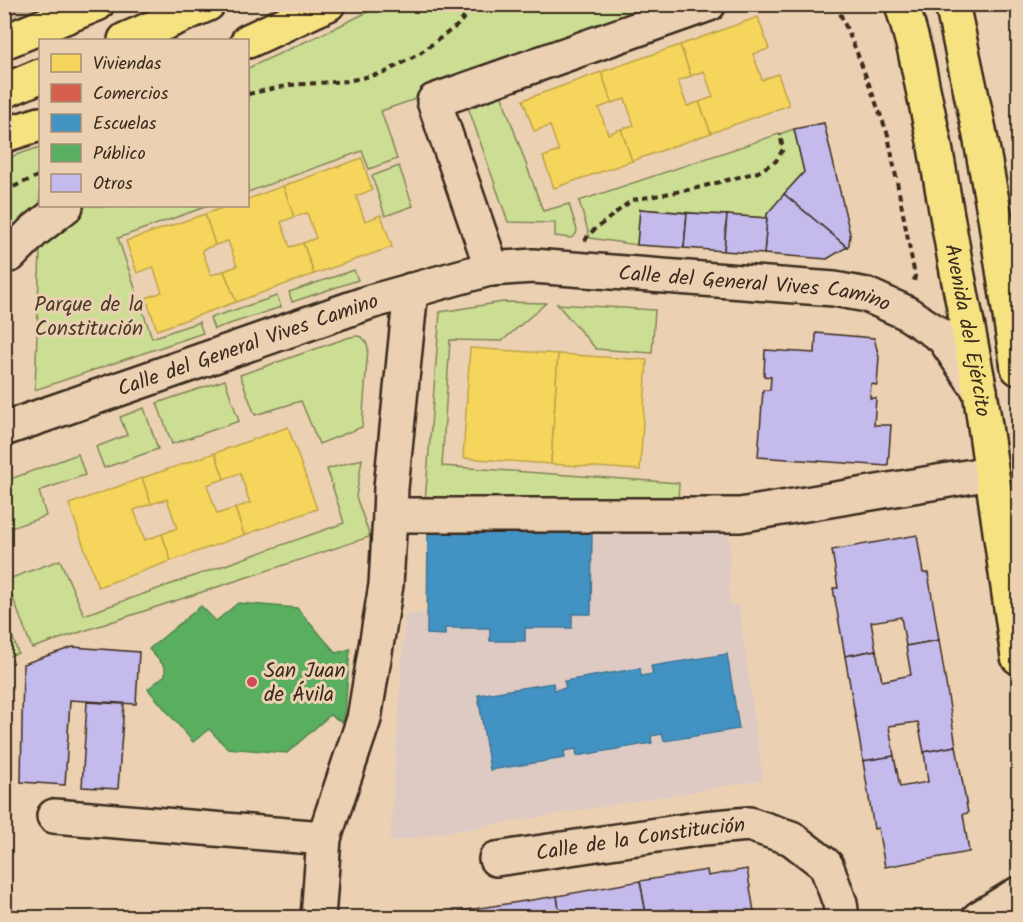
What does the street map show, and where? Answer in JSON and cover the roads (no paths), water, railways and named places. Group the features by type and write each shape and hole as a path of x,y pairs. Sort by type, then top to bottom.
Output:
{"main road":[{"path":"4,42 97,4"},
{"path":"127,39 208,4"},
{"path":"249,41 328,4"},
{"name":"Avenida del Ejército","path":"902,4 915,51 934,141 980,392 1018,657"},
{"name":"Avenida del Ejército","path":"952,4 1009,261 1018,368"},
{"path":"4,91 39,76"},
{"path":"4,135 39,124"}],"street":[{"path":"492,269 434,101 709,4"},
{"path":"10,255 34,231 65,207"},
{"name":"Calle del General Vives Camino","path":"4,429 359,306 492,269 532,266 834,289 867,295 906,312 943,337 980,392"},
{"path":"318,918 324,838 364,719 386,585 391,502 411,290"},
{"path":"391,502 740,514 991,473"},
{"path":"54,816 324,838"},
{"name":"Calle de la Constitución","path":"496,860 704,828 749,824 791,838 826,865 840,903 842,918"},
{"path":"979,918 1018,895"},
{"path":"1007,918 1018,895"}],"tunnel":[{"path":"27,4 41,39"}],"place":[{"name":"San Juan de Ávila","path":"252,682"}],"park label":[{"name":"Parque de la Constitución","path":"89,316"}]}
